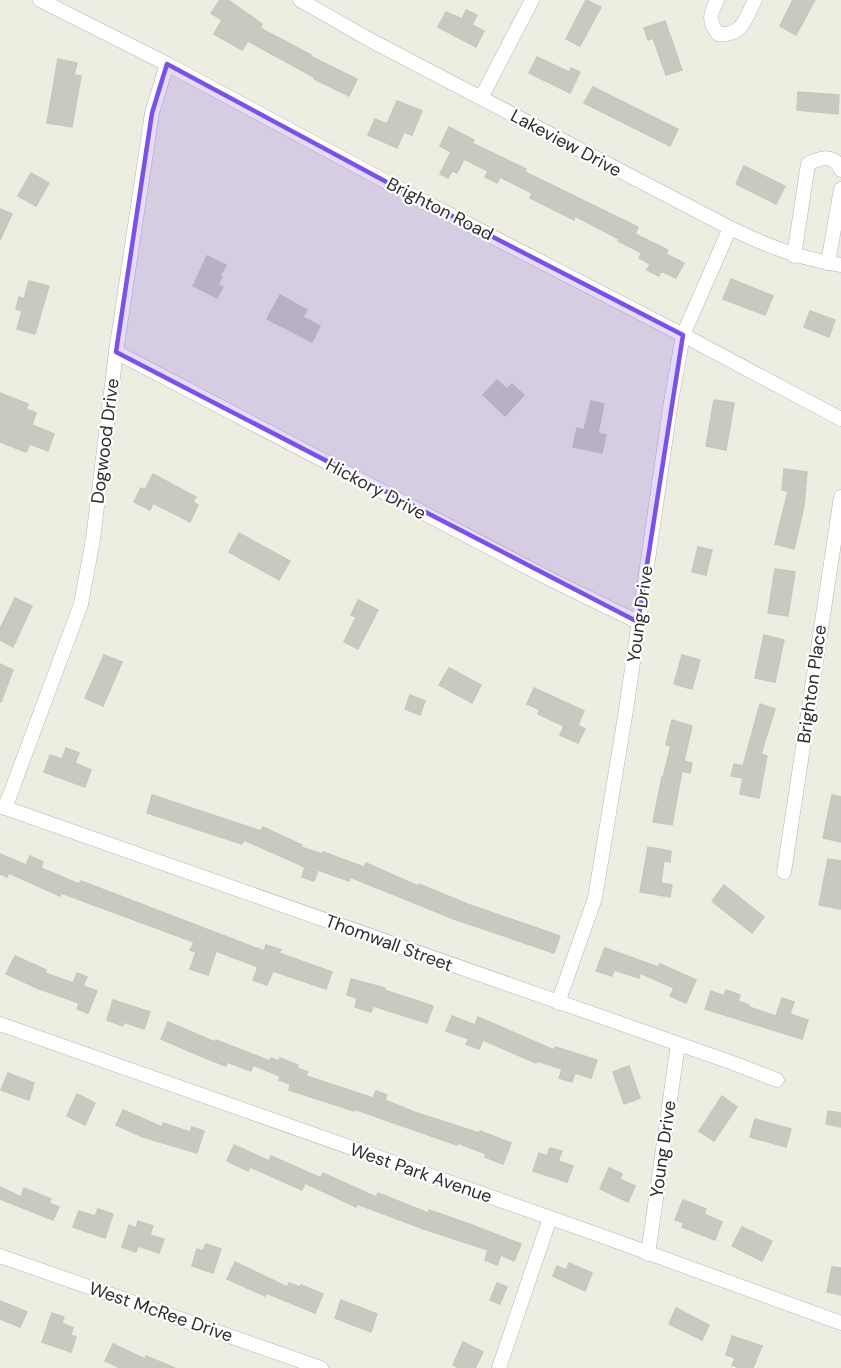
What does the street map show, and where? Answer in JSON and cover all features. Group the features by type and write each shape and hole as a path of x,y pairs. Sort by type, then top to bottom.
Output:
{"street":[{"name":"Brighton Road","path":"40,0 167,64 386,182 684,335 841,419"},
{"name":"Lakeview Drive","path":"300,0 730,228 794,256 835,264"},
{"path":"481,98 532,0"},
{"path":"717,0 711,11 712,25 718,34 730,35 740,30 755,0"},
{"name":"Dogwood Drive","path":"3,807 81,604 93,539 116,352 152,113 167,64"},
{"path":"794,256 808,164 820,157 832,159 841,170"},
{"path":"835,264 841,189"},
{"name":"Young Drive","path":"558,1003 595,898 626,710 671,402 684,335 730,228"},
{"name":"Hickory Drive","path":"116,352 539,574 638,622"},
{"name":"Brighton Place","path":"784,872 841,497"},
{"name":"Thomwall Street","path":"3,807 777,1080"},
{"name":"West Park Avenue","path":"0,1024 841,1323"},
{"name":"Young Drive","path":"648,1254 678,1044"},
{"path":"499,1368 549,1218"},
{"name":"West McRee Drive","path":"0,1256 321,1368"}],"highlighted area":[{"path":"167,64 396,187 683,335 638,622 116,352 152,113"}],"building":[{"path":"220,0 228,0 262,24 260,28 357,79 349,96 314,79 248,41 242,50 214,34 222,20 211,13"},
{"path":"586,0 601,7 580,46 566,39"},
{"path":"793,0 815,0 796,35 780,26"},
{"path":"466,10 477,15 472,25 484,31 476,47 438,27 446,12 462,19"},
{"path":"665,21 682,70 666,75 653,38 648,40 644,28"},
{"path":"537,57 569,72 571,68 580,72 570,93 529,73"},
{"path":"58,59 77,63 74,75 81,76 72,127 47,123"},
{"path":"593,87 678,129 670,146 584,103"},
{"path":"798,92 839,95 838,114 797,110"},
{"path":"397,101 422,111 412,135 404,132 397,148 368,135 375,119 387,124"},
{"path":"449,127 474,140 472,143 526,169 525,172 638,227 635,234 668,250 666,254 684,263 676,278 661,271 659,276 647,270 650,264 639,258 642,253 618,241 619,239 575,216 574,220 530,198 532,193 500,177 497,183 485,177 488,171 464,159 457,173 452,171 448,178 440,174 451,152 440,146"},
{"path":"744,166 785,186 776,204 736,184"},
{"path":"31,173 49,183 36,206 18,196"},
{"path":"0,209 12,214 0,240"},
{"path":"207,256 226,265 218,285 223,287 217,298 193,286"},
{"path":"731,279 773,296 765,315 723,299"},
{"path":"29,281 49,286 35,334 17,329 22,311 16,309 19,297 24,299"},
{"path":"280,295 307,310 303,317 320,326 312,342 267,319"},
{"path":"810,311 835,320 829,337 804,327"},
{"path":"497,380 507,389 512,384 524,395 505,416 483,395"},
{"path":"0,393 28,404 26,409 36,413 32,425 54,434 48,451 30,444 26,452 0,442"},
{"path":"714,400 734,403 726,450 706,446"},
{"path":"591,401 604,404 598,433 606,435 602,453 573,447 577,428 584,430"},
{"path":"784,469 807,472 804,506 794,549 775,544 788,491 782,490"},
{"path":"153,474 196,497 193,502 198,505 190,522 153,503 150,510 134,502 141,488 145,490"},
{"path":"239,533 290,561 279,580 229,552"},
{"path":"698,547 712,550 706,575 692,572"},
{"path":"775,569 795,572 788,616 768,613"},
{"path":"15,598 32,606 13,647 0,640 0,629"},
{"path":"358,600 378,610 358,649 344,642 356,617 351,615"},
{"path":"764,635 784,640 775,682 755,678"},
{"path":"104,655 122,662 103,706 85,698"},
{"path":"682,655 700,660 692,689 674,684"},
{"path":"0,664 13,670 1,702 0,701"},
{"path":"449,668 481,685 472,703 439,685"},
{"path":"534,688 584,711 578,725 585,729 578,743 560,735 564,726 538,714 540,710 527,704"},
{"path":"410,695 425,701 420,715 405,709"},
{"path":"760,704 775,709 761,754 767,756 759,798 740,794 743,778 731,776 734,764 743,766"},
{"path":"672,720 692,726 684,761 692,763 690,773 682,771 672,825 653,822 671,746 666,745"},
{"path":"66,748 79,753 75,763 91,770 85,787 44,772 50,755 62,759"},
{"path":"152,795 261,831 263,827 302,845 301,847 322,854 323,852 364,867 366,863 418,886 419,884 467,904 560,936 554,953 454,919 350,877 349,881 318,870 314,881 302,877 305,867 244,840 242,844 147,813"},
{"path":"832,795 841,797 841,842 823,838"},
{"path":"648,847 671,851 670,862 664,861 661,883 672,885 670,897 640,892"},
{"path":"0,854 26,865 30,856 43,862 41,868 79,884 81,881 264,951 266,945 281,950 279,953 332,972 326,989 273,971 267,985 253,980 258,967 216,951 208,975 190,969 196,952 190,950 194,942 61,893 60,896 9,873 7,877 0,874"},
{"path":"828,859 841,861 841,909 819,905"},
{"path":"724,885 764,917 752,933 712,901"},
{"path":"605,948 658,967 660,964 696,980 686,1003 670,996 674,988 640,973 639,978 614,970 612,976 596,971"},
{"path":"15,956 46,970 45,973 73,983 77,973 87,977 83,986 97,991 88,1013 77,1009 79,1003 6,974"},
{"path":"351,979 385,988 384,990 433,1006 427,1023 373,1006 371,1012 355,1007 357,998 347,995"},
{"path":"726,990 740,995 738,1001 749,1007 776,1016 782,998 794,1002 790,1014 808,1020 802,1039 705,1009 711,991 724,996"},
{"path":"113,1000 150,1012 144,1029 124,1022 123,1026 107,1020"},
{"path":"452,1016 475,1025 478,1017 554,1050 555,1047 597,1060 591,1078 575,1073 572,1082 559,1078 562,1069 537,1061 536,1063 483,1040 479,1049 466,1044 469,1039 446,1031"},
{"path":"168,1022 215,1042 216,1040 270,1061 271,1058 279,1061 280,1058 298,1065 297,1068 308,1072 306,1076 373,1098 376,1091 387,1095 385,1100 414,1112 479,1133 480,1131 511,1143 503,1164 485,1157 486,1154 458,1143 457,1145 354,1109 354,1111 289,1090 290,1084 279,1080 280,1076 253,1065 251,1071 227,1062 226,1066 210,1060 161,1039"},
{"path":"629,1066 640,1098 624,1104 613,1072"},
{"path":"8,1073 34,1083 29,1100 1,1090"},
{"path":"77,1094 95,1103 85,1125 67,1116"},
{"path":"722,1096 737,1107 714,1141 699,1131"},
{"path":"123,1110 162,1127 163,1123 190,1132 192,1127 204,1131 197,1153 143,1137 116,1125"},
{"path":"828,1111 841,1113 841,1127 826,1124"},
{"path":"755,1119 791,1129 786,1147 750,1137"},
{"path":"234,1145 269,1161 271,1156 321,1178 323,1173 376,1197 378,1193 428,1213 429,1210 521,1244 514,1261 501,1255 497,1265 485,1260 488,1250 357,1204 356,1207 305,1183 302,1190 250,1167 248,1171 227,1161"},
{"path":"550,1148 562,1151 558,1161 573,1166 567,1182 533,1171 539,1153 547,1156"},
{"path":"609,1168 622,1174 620,1179 635,1186 628,1202 600,1189"},
{"path":"0,1187 21,1197 24,1188 51,1199 49,1203 59,1207 53,1220 0,1199"},
{"path":"683,1200 706,1209 704,1214 722,1222 715,1240 682,1227 684,1223 675,1220"},
{"path":"98,1209 113,1214 105,1238 73,1227 79,1211 95,1216"},
{"path":"138,1221 153,1226 150,1235 164,1239 159,1253 138,1246 136,1252 122,1247 129,1225 136,1228"},
{"path":"742,1227 772,1241 762,1261 732,1246"},
{"path":"206,1244 221,1249 213,1273 192,1266 197,1249 203,1251"},
{"path":"235,1262 287,1287 289,1283 300,1287 301,1285 323,1294 315,1313 266,1293 265,1296 227,1279"},
{"path":"569,1263 592,1273 585,1291 553,1276 557,1266 566,1270"},
{"path":"832,1267 841,1268 841,1295 827,1292"},
{"path":"497,1283 507,1287 500,1304 490,1300"},
{"path":"341,1300 377,1314 371,1332 335,1318"},
{"path":"0,1301 27,1312 20,1327 0,1319"},
{"path":"676,1308 709,1325 702,1340 669,1324"},
{"path":"52,1313 64,1317 62,1323 73,1328 71,1335 76,1337 71,1352 42,1342"},
{"path":"732,1336 762,1346 753,1368 740,1368 732,1365 735,1358 726,1355"},
{"path":"463,1342 483,1352 475,1368 459,1368 453,1365"},
{"path":"113,1344 145,1359 146,1356 175,1368 120,1368 105,1361"}]}
